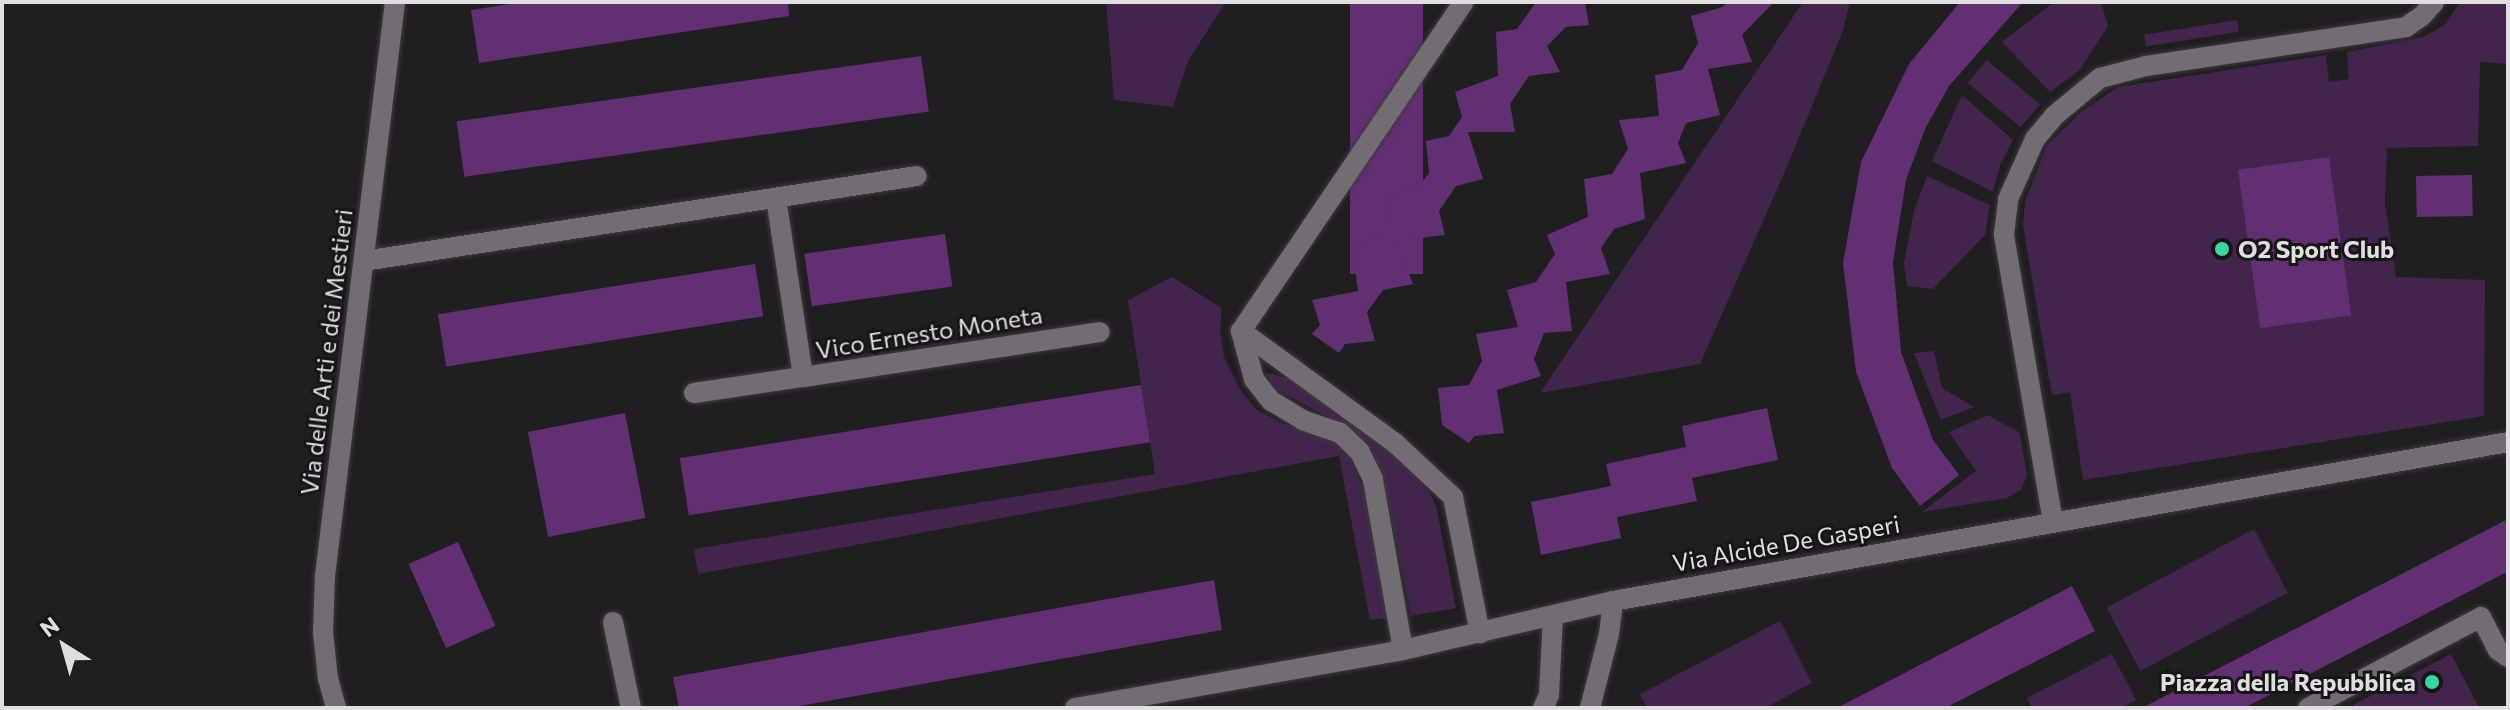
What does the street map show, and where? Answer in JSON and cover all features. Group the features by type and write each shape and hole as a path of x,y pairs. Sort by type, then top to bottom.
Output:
{"street":[{"path":"394,11 406,2"},
{"path":"1403,650 1373,479 1360,452 1340,433 1303,420 1271,401 1254,379 1241,331 1464,2"},
{"path":"2053,522 2004,234 2008,199 2035,139 2054,116 2100,78 2146,66 2406,27 2422,16 2434,2"},
{"name":"Via delle Arti e dei Mestieri","path":"336,708 328,679 323,632 325,576 394,11"},
{"path":"364,261 917,176"},
{"name":"Vico Ernesto Moneta","path":"776,198 803,377 1100,332"},
{"path":"1241,331 1394,442 1453,497 1480,633"},
{"path":"694,393 803,377"},
{"name":"Via Alcide De Gasperi","path":"1075,708 1403,650 1613,601 2508,442"},
{"path":"1590,708 1609,634 1613,601"},
{"path":"1543,708 1549,695 1553,617"},
{"path":"2308,708 2481,617 2498,650 2508,657"},
{"path":"613,622 631,708"}],"shaded area":[{"path":"1106,2 1226,2 1189,59 1173,107 1114,100"},
{"path":"1803,2 1850,2 1842,33 1789,162 1700,364 1540,393"},
{"path":"2054,2 2101,2 2108,26 2080,70 2050,92 2002,42"},
{"name":"O2 Sport Club","path":"2460,2 2508,2 2508,64 2480,62 2478,146 2387,148 2385,203 2396,277 2485,280 2484,416 2083,480 2070,392 2052,395 2023,226 2025,201 2047,145 2081,112 2118,87 2326,55 2329,82 2349,79 2347,52 2423,37 2445,25"},
{"path":"2237,20 2239,32 2146,47 2144,35"},
{"path":"1987,60 2040,104 2021,127 1968,83"},
{"path":"1962,95 2013,140 2000,165 1993,192 1932,161"},
{"path":"1927,176 1990,205 1985,235 1933,289 1907,286 1904,263 1914,211"},
{"path":"1172,277 1222,308 1220,330 1224,357 1241,391 1256,409 1283,424 1331,437 1346,447 1367,498 1388,618 1370,620 1339,456 698,574 694,549 1155,474 1128,300"},
{"path":"1934,351 1942,388 1974,407 1941,420 1914,353"},
{"path":"1266,373 1296,380 1393,452 1425,485 1436,505 1456,608 1411,616 1387,498 1377,469 1344,425 1275,389"},
{"path":"1988,415 2020,433 2027,475 2021,490 2007,498 1922,512 1976,471 1949,432"},
{"path":"2254,529 2288,593 2140,671 2107,607"},
{"path":"1780,621 1812,683 1765,708 1647,708 1640,694"},
{"path":"2112,654 2136,700 2121,708 2032,708 2027,698"},
{"path":"2451,654 2479,708 2354,708 2353,705"}],"building":[{"path":"522,2 788,2 789,16 479,63 471,10"},
{"path":"1350,2 1423,2 1423,274 1350,274"},
{"path":"1536,2 1585,2 1589,25 1566,27 1547,46 1560,72 1529,76 1510,104 1515,132 1468,132 1483,179 1456,186 1439,211 1445,235 1396,241 1413,284 1383,290 1367,312 1375,341 1345,344 1339,353 1312,334 1320,325 1312,300 1358,291 1352,243 1375,238 1391,220 1385,198 1419,186 1429,173 1426,141 1449,136 1462,117 1455,92 1498,76 1496,32 1517,29"},
{"path":"1727,2 1774,2 1742,35 1752,62 1708,69 1720,115 1686,123 1678,143 1686,163 1640,173 1645,219 1614,229 1601,248 1610,274 1566,282 1572,331 1544,333 1534,359 1541,376 1497,390 1504,433 1474,436 1469,443 1442,425 1438,388 1469,385 1482,361 1476,334 1518,327 1507,290 1536,282 1555,254 1547,235 1588,217 1584,179 1612,174 1628,149 1619,120 1659,116 1655,75 1682,70 1698,43 1691,16 1723,7"},
{"path":"1960,2 2023,2 1949,86 1925,129 1906,180 1893,262 1901,352 1933,440 1959,475 1920,506 1892,468 1856,372 1843,263 1861,162 1909,64"},
{"path":"921,56 929,111 464,177 457,121"},
{"path":"2329,157 2351,315 2260,328 2238,170"},
{"path":"2472,175 2473,216 2417,217 2416,176"},
{"path":"945,234 952,286 812,306 804,254"},
{"path":"755,264 763,316 446,367 438,314"},
{"path":"1141,385 1150,442 689,515 680,458"},
{"path":"1767,408 1778,460 1692,478 1697,501 1617,517 1621,538 1541,555 1531,502 1611,486 1606,464 1686,447 1682,426"},
{"path":"625,413 645,518 548,537 528,432"},
{"path":"2508,519 2508,572 2244,708 2142,708"},
{"path":"458,542 495,626 446,648 409,564"},
{"path":"1214,580 1222,630 789,708 679,708 673,677"},
{"path":"2072,586 2095,631 1945,708 1837,708"}],"place":[{"name":"O2 Sport Club","path":"2222,249"},
{"name":"Piazza della Repubblica","path":"2432,682"}]}
